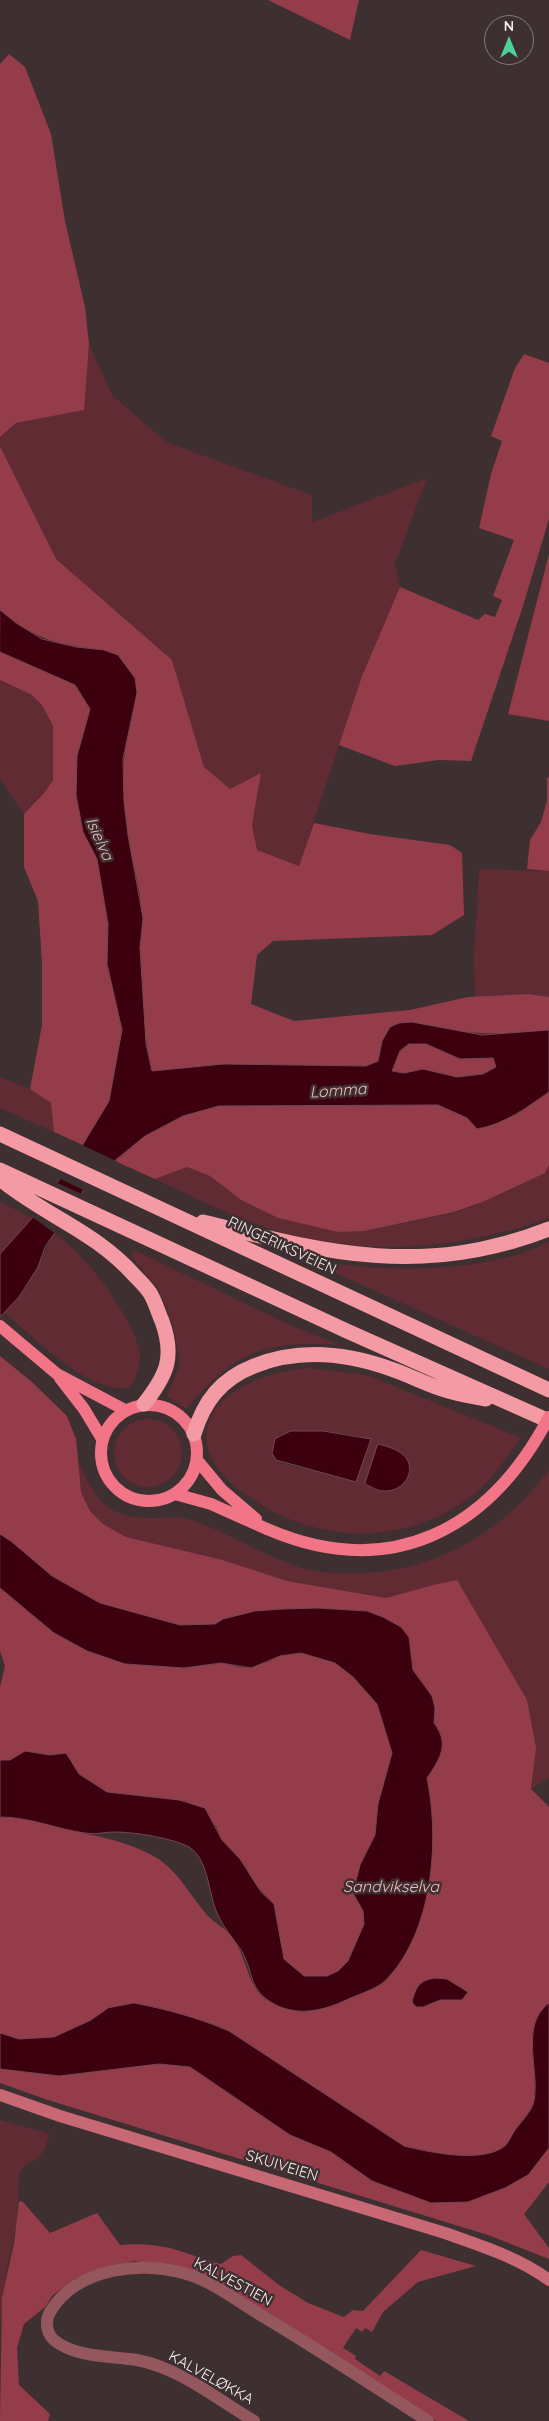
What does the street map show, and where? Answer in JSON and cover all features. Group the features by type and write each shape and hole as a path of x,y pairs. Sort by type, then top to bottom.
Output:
{"highway":[{"name":"RINGERIKSVEIEN","path":"0,1134 549,1390"},
{"path":"0,1170 549,1421"},
{"path":"0,1179 20,1196 67,1221 106,1246 150,1292 166,1334 169,1352 163,1378 144,1404"},
{"path":"166,1213 320,1250 391,1257 435,1257 478,1251 509,1243 549,1229"},
{"path":"194,1434 200,1414 207,1401 229,1378 262,1362 297,1354 336,1355 390,1368 451,1392 516,1406"}],"main road":[{"path":"0,1326 57,1374 125,1410"},
{"path":"57,1374 92,1421 102,1439"},
{"path":"144,1404 160,1406 174,1411 186,1421 194,1434 197,1447 197,1460 193,1474 175,1494 159,1501 142,1501 126,1496 113,1486 104,1472 100,1456 102,1439 115,1418 125,1410 144,1404"},
{"path":"175,1494 194,1498 299,1541 344,1550 385,1548 425,1538 446,1529 486,1504 522,1463 549,1417"},
{"path":"197,1460 208,1476 267,1529"},
{"name":"SKUIVEIEN","path":"0,2095 60,2116 469,2242 524,2264 549,2280"}],"street":[{"name":"KALVESTIEN","path":"93,2355 62,2345 53,2340 48,2332 48,2316 55,2304 70,2288 88,2278 120,2270 176,2271 192,2276 216,2288 291,2333 428,2421"},
{"name":"KALVELØKKA","path":"93,2355 140,2361 166,2369 254,2421"}],"shaded area":[{"path":"268,0 359,0 350,40"},
{"path":"9,54 25,67 51,134 65,221 85,307 89,344 84,410 16,423 0,437 0,64"},
{"path":"89,344 112,395 166,442 312,495 312,522 427,478 395,564 400,587 362,676 299,866 256,850 252,825 261,774 230,789 204,767 172,660 56,559 0,446 0,437 16,423 83,410"},
{"path":"524,354 549,363 549,519 523,606 471,761 439,760 395,766 339,745 362,676 400,587 478,620 485,614 495,617 502,600 493,596 514,540 479,528 491,474 502,441 491,436 515,368"},
{"path":"0,446 56,559 172,660 204,767 230,789 261,773 252,825 257,850 299,866 314,823 370,834 450,845 462,853 464,915 432,935 273,941 257,955 251,1004 294,1021 410,1010 468,997 529,994 549,997 549,1030 519,1033 474,1033 401,1023 392,1026 386,1033 378,1061 366,1066 224,1064 152,1071 146,1041 142,995 140,949 142,909 125,817 123,781 128,730 137,693 104,650 73,646 37,635 0,610"},
{"path":"549,554 549,721 508,714"},
{"path":"0,652 75,685 90,709 77,756 76,795 83,832 97,859 108,924 107,964 122,1030 109,1101 83,1145 54,1132 51,1103 30,1089 42,1025 42,963 38,901 24,867 24,814 45,792 53,780 53,726 42,705 32,695 0,680"},
{"path":"0,680 32,695 42,705 53,726 53,780 45,792 24,814 0,779"},
{"path":"547,777 549,778 549,871 527,869 530,840 541,822 547,801"},
{"path":"479,869 549,871 549,997 529,994 475,997 474,957"},
{"path":"409,1044 426,1044 460,1059 493,1058 496,1067 483,1074 457,1077 423,1070 404,1073 392,1071 400,1051"},
{"path":"0,1077 30,1089 51,1103 54,1132 0,1108"},
{"path":"549,1092 549,1165 545,1173 485,1201 454,1212 364,1231 338,1232 278,1218 241,1200 210,1176 187,1167 155,1179 115,1161 145,1136 183,1116 219,1106 438,1105 467,1118 516,1115"},
{"path":"549,1165 549,1218 484,1236 418,1246 384,1247 351,1245 284,1233 234,1215 155,1179 187,1167 210,1176 241,1200 278,1218 338,1232 364,1231 454,1213 545,1173"},
{"path":"0,1202 33,1218 0,1254"},
{"path":"55,1233 97,1275 114,1298 131,1328 138,1346 140,1364 135,1379 129,1388 113,1387 96,1382 79,1373 46,1349 4,1312 30,1280"},
{"path":"549,1242 549,1369 302,1258 342,1265 379,1268 429,1268 480,1263 505,1258"},
{"path":"134,1250 292,1326 340,1345 291,1345 253,1353 236,1362 220,1374 186,1409 167,1396 180,1362 173,1325 158,1288 131,1256"},
{"path":"0,1356 32,1382 67,1416 76,1439 81,1492 90,1511 103,1524 126,1537 223,1560 287,1581 386,1598 457,1580 527,1700 536,1748 531,1789 549,1807 549,2003 541,2012 536,2023 534,2036 535,2089 533,2105 504,2146 494,2152 469,2156 441,2154 404,2146 229,2031 213,2024 160,2008 134,2003 108,2009 91,2020 54,2037 19,2039 0,2033 0,1817 31,1820 112,1840 142,1850 160,1860 179,1879 207,1915 232,1937 260,1994 278,2006 306,2012 424,1910 432,1822 427,1778 439,1758 442,1745 439,1731 434,1723 435,1708 424,1684 413,1670 409,1637 367,1611 255,1611 223,1619 215,1624 180,1625 100,1603 52,1576 0,1534"},
{"path":"308,1368 367,1375 521,1438 492,1476 472,1496 447,1512 420,1524 392,1531 364,1533 335,1531 307,1525 280,1515 254,1500 228,1480 213,1461 206,1434 211,1417 221,1403 236,1391 253,1382 291,1370","holes":["291,1431 323,1431 362,1436 356,1482 281,1463 279,1435"]},
{"path":"148,1419 161,1422 172,1429 179,1440 182,1453 179,1466 172,1477 161,1484 148,1487 135,1484 124,1477 117,1466 114,1453 117,1440 124,1429 135,1422"},
{"path":"78,1462 98,1497 113,1511 137,1517 187,1519 205,1525 299,1567 318,1572 339,1573 381,1571 410,1566 437,1558 462,1546 487,1531 509,1513 530,1493 549,1470 549,1778 531,1789 533,1778 457,1580 386,1598 287,1581 223,1560 126,1537 103,1524 90,1511 81,1492"},
{"path":"0,1588 54,1633 87,1651 184,1668 221,1663 243,1668 268,1662 280,1656 301,1653 335,1663 353,1677 377,1704 392,1753 378,1804 375,1835 360,1865 353,1893 363,1911 364,1924 348,1961 338,1971 327,1976 304,1976 283,1959 274,1904 253,1882 246,1867 222,1840 216,1826 186,1801 107,1792 79,1774 66,1753 50,1755 25,1751 10,1760 0,1760 0,1687 5,1666 0,1651"},
{"path":"159,2064 190,2067 290,2135 331,2152 372,2181 468,2202 528,2175 549,2148 549,2182 524,2214 549,2248 549,2259 488,2235 48,2100 0,2083 0,2069"},
{"path":"0,2120 50,2134 43,2151 23,2168 19,2176 17,2222 7,2268 0,2323"},
{"path":"19,2201 23,2202 50,2233 97,2213 120,2245 144,2244 160,2246 221,2264 233,2256 241,2255 279,2285 308,2303 344,2317 353,2310 363,2311 421,2250 476,2266 418,2282 383,2312 372,2332 365,2328 362,2332 356,2328 343,2348 356,2356 355,2359 380,2376 384,2371 469,2421 436,2421 177,2268 134,2261 95,2270 75,2279 53,2295 45,2307 24,2324 17,2348 19,2385 50,2414 48,2421 0,2421 2,2298 14,2243"}],"water":[{"path":"0,610 16,623 42,639 76,647 104,650 118,655 135,678 137,693 123,759 124,801 128,835 143,918 140,948 146,1044 152,1071 224,1064 366,1066 378,1061 382,1041 390,1027 399,1023 412,1022 482,1035 549,1030 549,1092 506,1119 477,1129 467,1118 438,1105 219,1106 183,1116 145,1136 90,1181 45,1247 38,1267 19,1297 0,1317 0,1254 33,1217 76,1156 109,1101 122,1030 107,964 108,924 97,859 83,832 76,795 77,756 90,709 75,685 0,652","holes":["409,1044 426,1044 460,1059 493,1058 496,1067 483,1074 457,1077 423,1069 404,1073 392,1071 400,1051"]},
{"path":"291,1431 323,1431 371,1439 356,1482 276,1460 272,1453 275,1439"},
{"path":"378,1444 393,1448 401,1453 407,1459 409,1465 409,1472 403,1484 391,1491 381,1491 365,1484"},
{"name":"Sandvikselva","path":"0,1534 52,1576 100,1603 180,1625 215,1624 223,1619 255,1611 317,1608 367,1611 401,1627 409,1637 413,1670 432,1696 435,1708 434,1723 439,1731 442,1745 439,1758 427,1778 433,1830 429,1885 423,1912 414,1938 401,1961 385,1981 365,1992 319,2010 301,2011 276,2005 260,1993 256,1987 241,1950 218,1915 201,1860 189,1847 163,1838 142,1834 115,1832 89,1834 22,1819 0,1817 0,1760 10,1760 25,1751 50,1755 66,1753 79,1774 107,1792 179,1800 205,1808 222,1840 240,1859 261,1892 274,1904 284,1959 304,1976 327,1976 338,1971 348,1961 364,1924 363,1911 353,1893 360,1865 375,1835 378,1804 392,1753 377,1704 353,1677 335,1663 301,1653 280,1656 251,1668 221,1663 184,1668 125,1664 87,1651 54,1633 0,1588"},
{"path":"436,1978 447,1979 468,1992 462,2000 440,2000 423,2007 416,2007 412,2002 419,1985 426,1980"},
{"path":"134,2003 182,2014 229,2031 404,2146 455,2155 470,2155 495,2151 505,2146 531,2109 535,2089 532,2049 535,2024 540,2013 549,2003 549,2148 528,2175 505,2188 468,2202 431,2203 372,2181 331,2152 290,2135 190,2067 159,2064 59,2076 0,2069 0,2033 19,2039 54,2037 91,2020 108,2008"}],"pier":[{"path":"80,1144 118,1162 92,1183 86,1191 58,1178"},
{"path":"55,1182 84,1195 57,1235 31,1216"}],"water label":[{"name":"Isielva","path":"99,839"},
{"name":"Lomma","path":"338,1091"}]}
